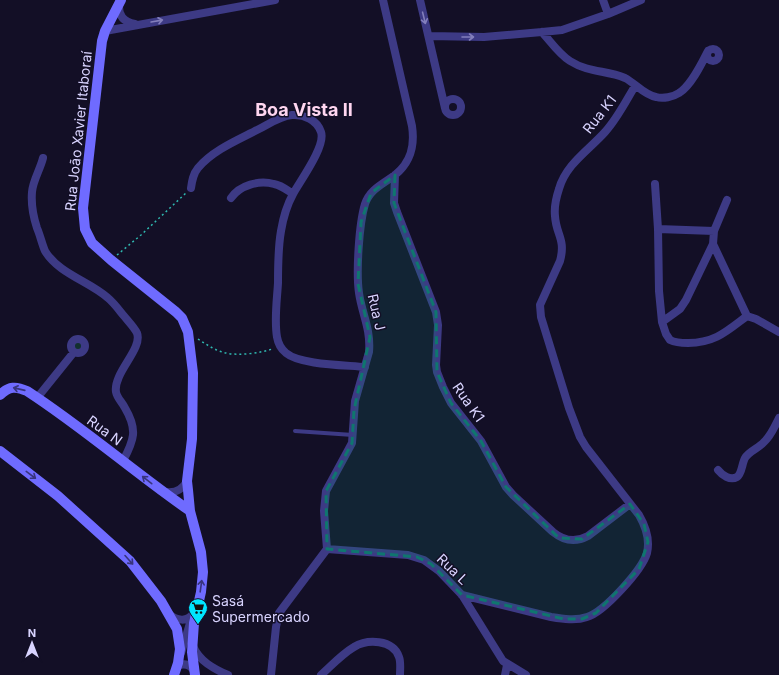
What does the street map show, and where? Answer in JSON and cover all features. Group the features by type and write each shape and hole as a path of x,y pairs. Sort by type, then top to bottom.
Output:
{"street":[{"path":"105,31 276,0"},
{"name":"Rua J","path":"327,549 324,511 326,491 352,443 355,400 370,352 370,338 358,284 361,222 365,205 371,193 380,184 395,175 412,151 413,134 383,0"},
{"path":"420,0 445,108"},
{"path":"603,0 608,14"},
{"path":"429,36 484,37 562,30 608,14 641,0"},
{"path":"120,1 119,12 122,18 129,23 138,25"},
{"name":"Rua João Xavier Itaboraí","path":"120,1 105,31 100,57 83,213 85,230 92,243 176,312 185,324 189,336 193,373 192,439 187,481 190,511 198,538 202,563 202,581 190,646 194,671"},
{"path":"542,32 560,52 579,66 624,78 656,98 670,97 680,93 687,87 708,51"},
{"name":"Rua K1","path":"462,595 524,611 564,619 582,619 596,613 614,597 644,562 647,552 647,534 644,524 640,515 586,447 578,433 539,308 542,298 562,255 562,242 554,210 562,180 568,170 609,128 635,86"},
{"path":"191,188 194,174 197,169 214,154 288,116 305,116 312,120 321,130 322,137 310,168 293,194 283,220 280,240 276,328 280,346 286,354 301,360 365,367"},
{"path":"42,158 41,166 33,184 31,203 34,220 45,250 55,263 109,299 134,328 137,334 138,338 135,346 120,374 116,386 118,397 134,428 132,444 123,461"},
{"name":"Rua K1","path":"395,175 394,203 438,318 436,365 440,380 451,402 481,441 506,487 559,538 570,541 582,539 588,536 630,504"},
{"path":"231,198 238,189 261,183 275,184 293,194"},
{"path":"655,184 658,229 659,291 662,322 666,334 670,340 681,343 695,343 713,340 747,316"},
{"path":"662,322 680,309 686,300 713,244 714,231 727,200"},
{"path":"658,229 714,231"},
{"path":"713,244 747,316 756,319 779,332"},
{"path":"37,398 74,352"},
{"name":"Rua N","path":"0,396 9,388 15,387 23,389 190,511"},
{"path":"718,470 725,477 737,477 740,474 743,462 747,455 764,442 779,418"},
{"path":"0,452 58,496 122,553 130,561 198,656 206,663 228,675"},
{"path":"160,490 170,492 177,491 184,487 187,481"},
{"path":"271,675 279,613 327,549"},
{"name":"Rua L","path":"327,549 397,554 417,557 431,564 462,595 505,663"},
{"path":"194,671 190,646 193,614 198,602"},
{"path":"170,616 183,620 190,618 193,614"},
{"path":"170,616 179,635 177,665"},
{"path":"321,675 349,650 361,644 375,642 388,644 397,652 400,662 400,675"},
{"path":"177,665 190,646"},
{"path":"194,671 198,664 206,663"},
{"path":"505,675 505,663 526,675"},
{"path":"177,665 186,664 191,666 194,671"}],"lane":[{"path":"295,432 353,435"}],"path":[{"path":"111,260 141,235 191,188"},
{"path":"189,336 196,338 210,347 226,353 260,352 280,346"}],"highlighted area":[{"path":"395,175 394,203 436,312 437,372 451,403 481,441 506,487 559,538 582,539 630,504 644,524 648,542 639,569 596,613 582,619 564,619 462,595 431,564 417,557 327,549 326,491 352,443 354,410 370,337 358,284 361,222 371,193"}],"green space":[{"path":"78,340 82,342 84,346 82,350 78,352 74,350 72,346 74,342"}],"place":[{"name":"Sasá Supermercado","path":"198,625"}],"district":[{"name":"Boa Vista II","path":"304,109"}]}
